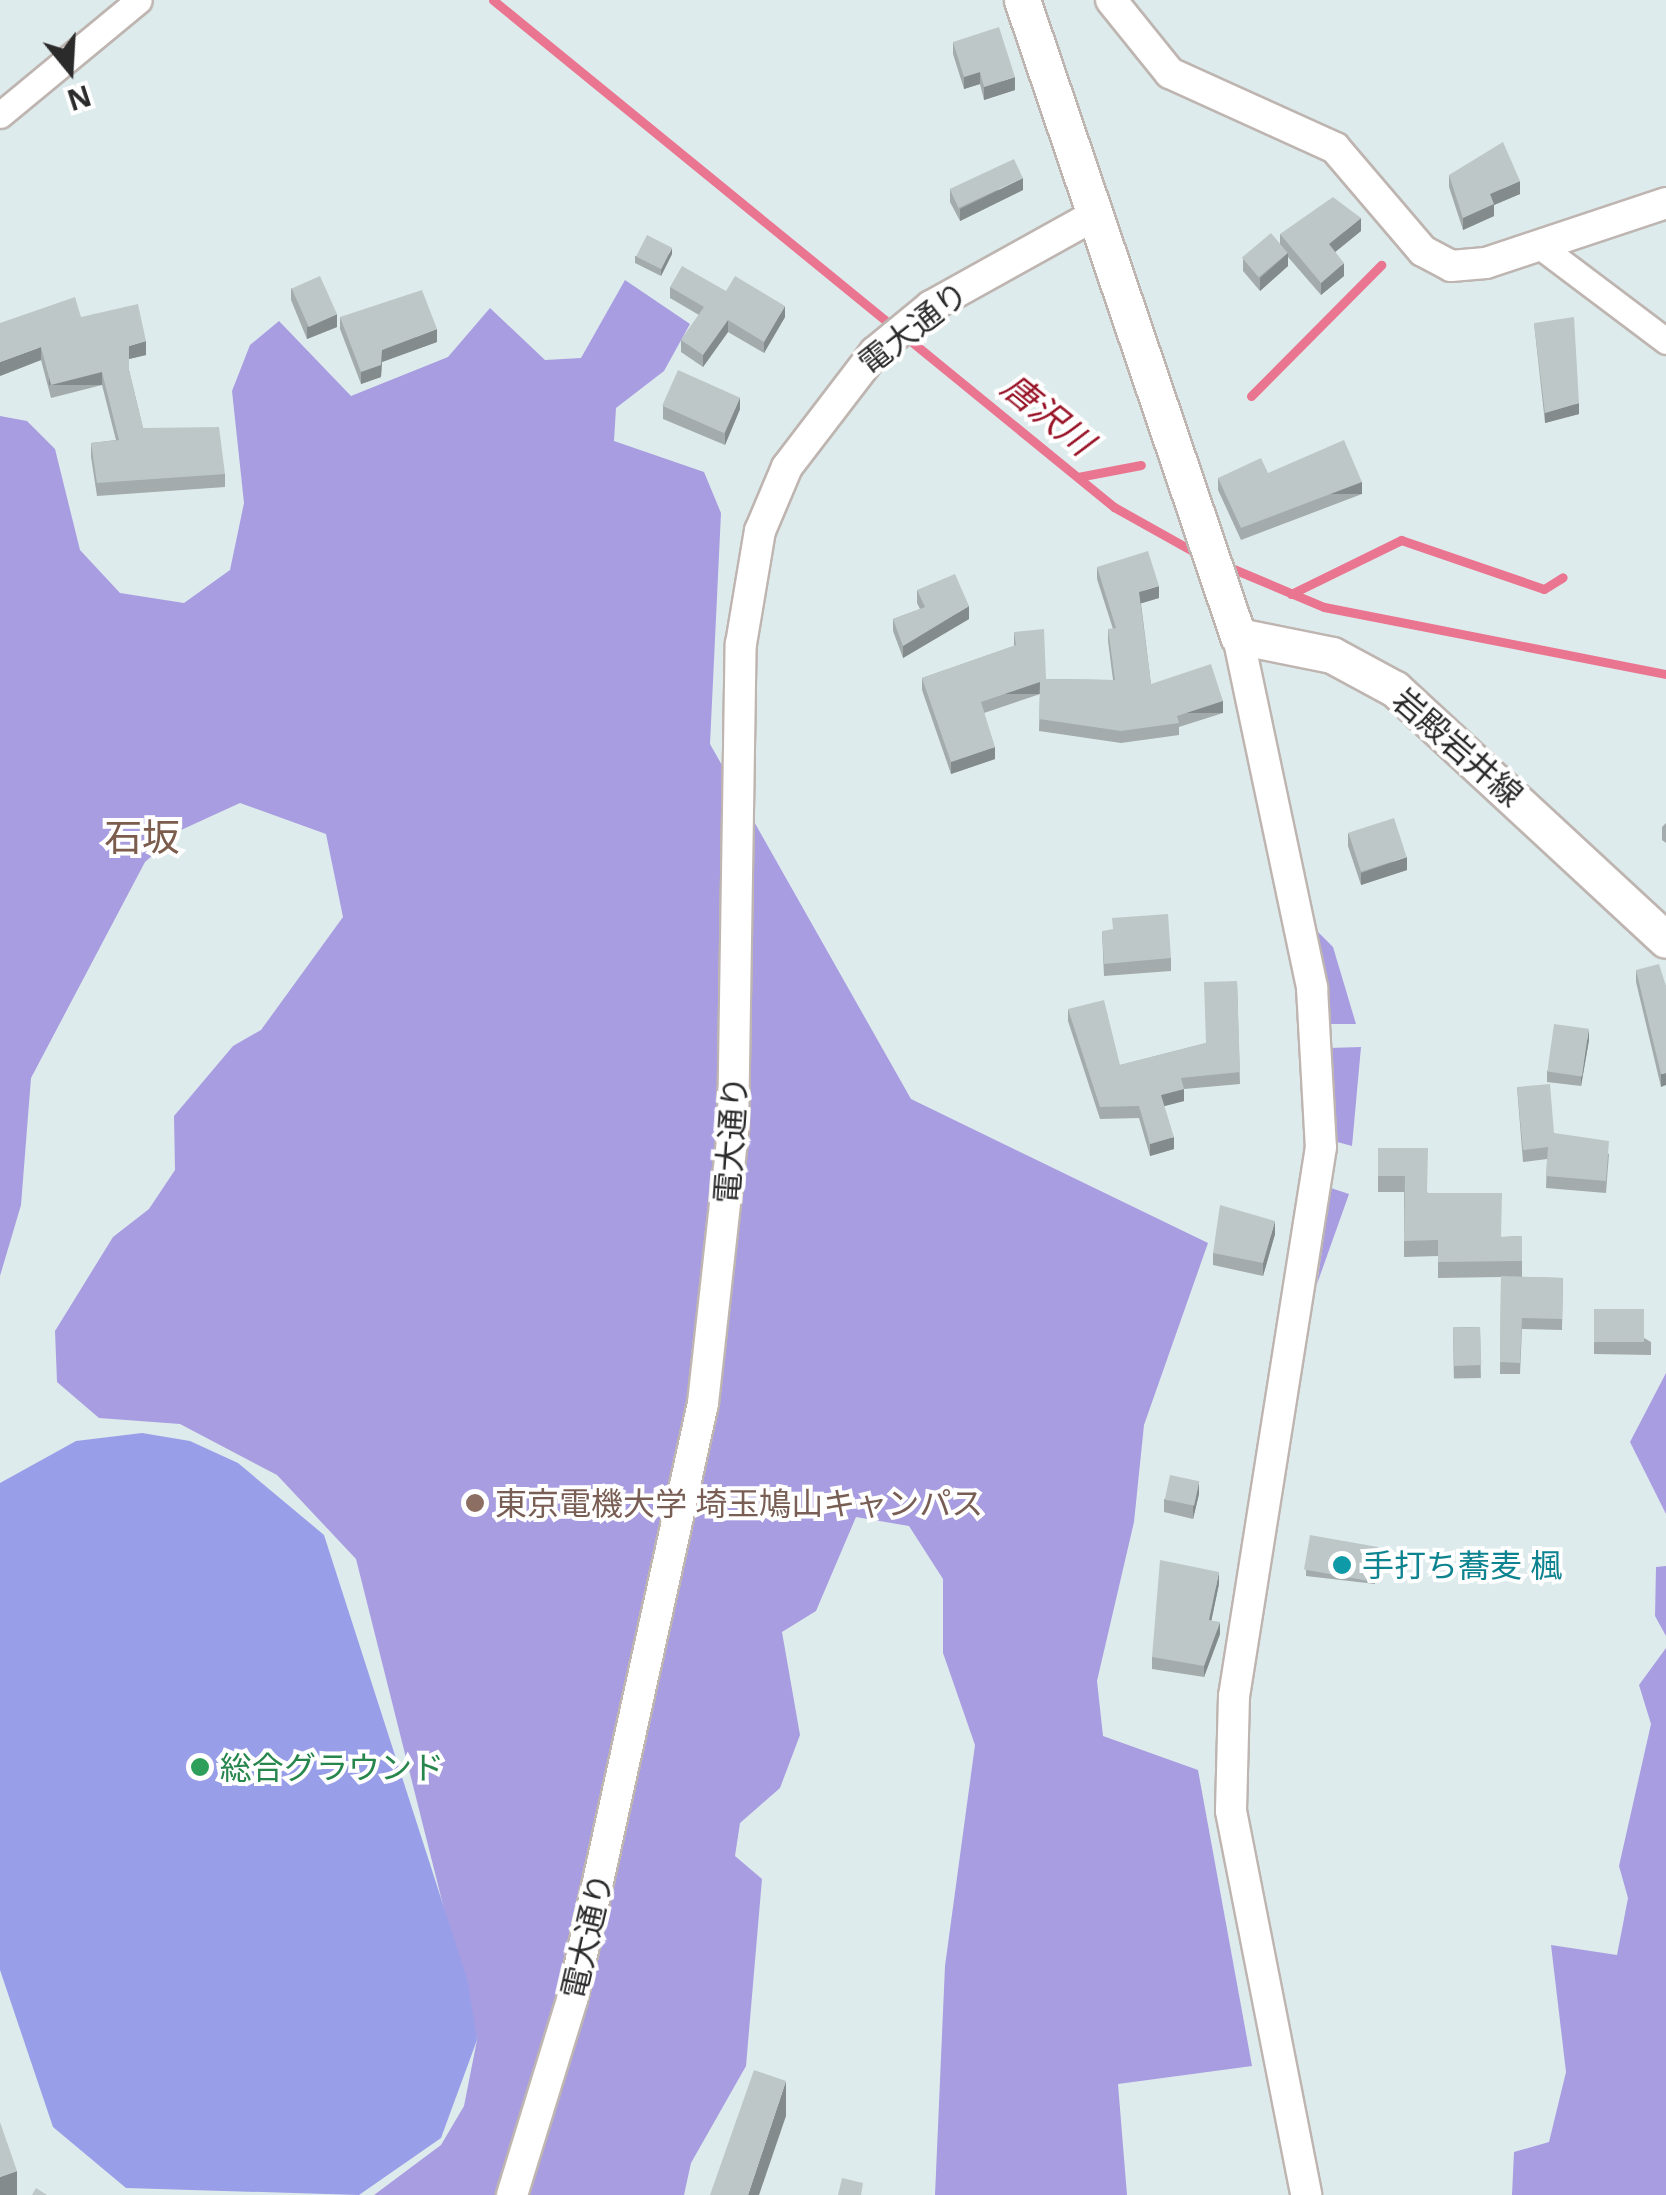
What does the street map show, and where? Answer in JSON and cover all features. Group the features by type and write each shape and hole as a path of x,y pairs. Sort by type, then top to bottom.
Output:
{"main road":[{"path":"1022,0 1090,218 1232,621"},
{"name":"岩殿岩井線","path":"1232,621 1332,656 1395,689 1666,940"}],"street":[{"path":"0,115 139,0"},
{"path":"1110,0 1170,74 1335,148 1439,260 1468,268 1666,203"},
{"name":"電大通り","path":"512,2195 572,2000 704,1403 733,1130 748,586 787,466 875,352 931,306 1090,218"},
{"path":"1540,246 1666,341"},
{"path":"1232,621 1312,988 1321,1147 1236,1677 1231,1810 1306,2195"}],"shaded area":[{"path":"625,280 690,324 664,371 616,408 614,441 704,472 721,513 710,744 911,1099 1208,1243 1144,1425 1134,1522 1097,1681 1103,1736 1198,1770 1252,2066 1118,2084 1127,2195 935,2195 945,1966 975,1745 943,1653 943,1579 909,1526 856,1517 816,1611 782,1632 800,1735 780,1788 740,1823 735,1856 762,1879 746,2066 691,2163 684,2195 374,2195 441,2145 464,2106 477,2040 356,1559 277,1475 180,1424 99,1418 57,1382 55,1331 113,1237 149,1209 175,1170 174,1116 233,1046 261,1030 343,917 326,834 240,803 181,830 145,862 31,1078 21,1205 0,1276 0,416 27,421 55,449 80,550 120,593 184,603 230,570 244,503 232,391 250,345 279,321 351,396 448,357 490,308 545,360 581,358"},
{"path":"1312,926 1333,947 1356,1024 1328,1024"},
{"path":"1361,1047 1352,1146 1330,1140 1329,1048"},
{"path":"1331,1188 1349,1194 1317,1284"},
{"path":"1666,1373 1666,1514 1630,1442"},
{"name":"総合グラウンド","path":"142,1433 190,1441 238,1463 324,1535 468,1982 477,2040 441,2138 359,2195 126,2188 53,2127 0,1970 0,1483 76,1441"},
{"path":"1666,1566 1666,1636 1655,1616 1656,1567"},
{"path":"1666,1648 1666,2195 1512,2195 1514,2152 1549,2142 1566,2072 1551,1945 1617,1955 1628,1898 1619,1866 1651,1724 1639,1685"}],"building":[{"path":"999,27 1015,77 984,87 980,72 964,77 953,42"},
{"path":"1503,142 1520,181 1490,194 1494,204 1463,218 1449,175"},
{"path":"1014,159 1023,178 959,208 950,189"},
{"path":"1333,197 1361,218 1329,244 1344,263 1321,283 1280,234"},
{"path":"1271,233 1288,253 1259,277 1242,257"},
{"path":"647,235 672,248 661,269 636,256"},
{"path":"682,266 726,291 735,276 785,306 764,342 728,320 703,355 681,340 704,307 670,287"},
{"path":"320,276 337,314 309,327 292,289"},
{"path":"422,290 437,329 382,350 381,365 361,372 340,317"},
{"path":"75,297 81,317 138,304 146,341 129,346 129,370 143,428 219,427 225,474 97,483 91,443 119,440 102,372 51,385 41,347 0,362 0,323"},
{"path":"1574,317 1579,403 1545,413 1534,323"},
{"path":"678,370 740,398 724,433 662,406"},
{"path":"1344,440 1362,482 1241,528 1218,478 1261,458 1268,473"},
{"path":"1148,551 1159,586 1139,592 1151,684 1211,664 1223,701 1177,716 1179,723 1121,731 1039,719 1040,682 981,702 995,747 951,762 922,678 1016,645 1014,632 1044,629 1046,679 1115,680 1108,629 1116,628 1097,567"},
{"path":"955,574 969,606 903,646 893,619 925,607 917,590"},
{"path":"1394,818 1407,857 1361,872 1348,833"},
{"path":"1168,914 1171,958 1104,964 1102,931 1113,929 1112,918"},
{"path":"1659,964 1666,986 1666,1073 1661,1074 1636,970"},
{"path":"1237,981 1240,1072 1181,1078 1184,1089 1161,1095 1174,1137 1150,1144 1139,1106 1100,1107 1068,1009 1104,1000 1120,1065 1206,1043 1204,982"},
{"path":"1554,1024 1589,1029 1582,1076 1547,1072"},
{"path":"1550,1084 1554,1133 1609,1141 1606,1181 1546,1176 1548,1147 1523,1150 1517,1087"},
{"path":"1378,1148 1428,1148 1427,1193 1502,1193 1501,1237 1522,1236 1522,1261 1438,1262 1438,1240 1404,1241 1405,1176 1378,1176"},
{"path":"1220,1205 1275,1221 1263,1263 1213,1253"},
{"path":"1501,1276 1563,1278 1562,1319 1522,1318 1520,1363 1500,1362"},
{"path":"1594,1309 1644,1309 1644,1342 1594,1342"},
{"path":"1480,1327 1481,1365 1454,1366 1453,1328"},
{"path":"1170,1475 1199,1481 1194,1506 1165,1499"},
{"name":"手打ち蕎麦 楓","path":"1310,1535 1378,1547 1372,1581 1304,1569"},
{"path":"1160,1560 1219,1572 1209,1620 1220,1622 1204,1666 1152,1657"},
{"path":"754,2070 786,2081 748,2195 710,2195"},
{"path":"0,2122 17,2171 0,2177"},
{"path":"842,2178 863,2183 861,2195 838,2195"}],"waterway":[{"name":"唐沢川","path":"493,0 1114,507 1200,555"},
{"path":"1251,396 1381,265"},
{"path":"1078,477 1141,465"},
{"path":"1291,594 1401,540 1544,589 1563,577"},
{"name":"唐沢川","path":"1224,565 1324,607 1666,674"}],"place":[{"name":"東京電機大学 埼玉鳩山キャンパス","path":"475,1503"},
{"name":"手打ち蕎麦 楓","path":"1342,1565"},
{"name":"総合グラウンド","path":"200,1767"}],"district":[{"name":"石坂","path":"142,837"}]}
